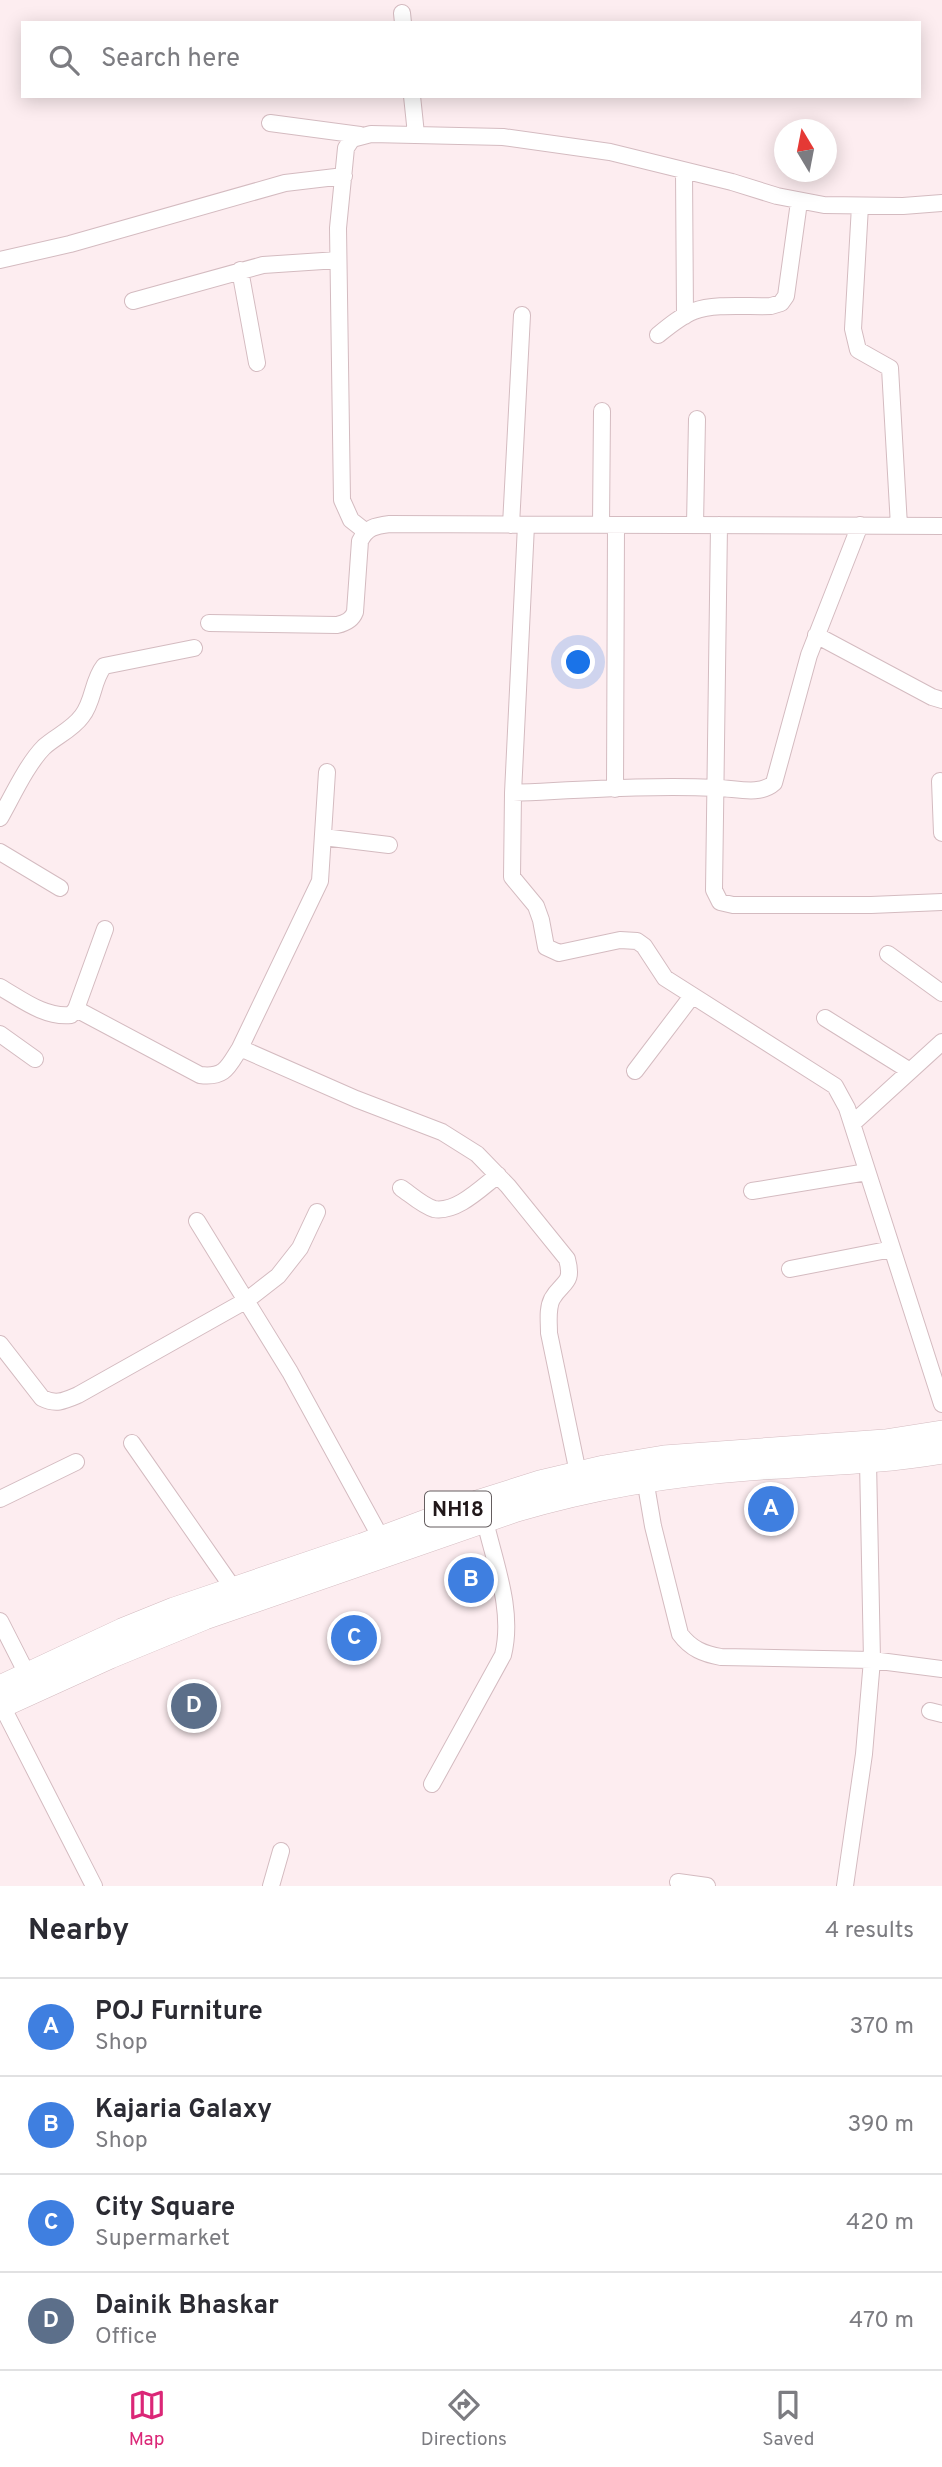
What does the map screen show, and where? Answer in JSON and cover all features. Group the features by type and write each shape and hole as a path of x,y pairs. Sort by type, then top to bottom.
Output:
{"highway":[{"name":"NH18","path":"1,1700 27,1674 122,1630 233,1588 540,1482 664,1457 885,1441 942,1432"},
{"name":"NH18","path":"1,1700 205,1618 558,1498 645,1479 868,1461 942,1452"}],"street":[{"path":"412,98 416,134"},
{"path":"270,123 360,135 416,134 532,140 610,152 732,182 799,202 860,206 942,203"},
{"path":"360,135 352,139 346,148 338,228 338,260 342,500 346,513 365,531"},
{"path":"684,171 685,316"},
{"path":"0,260 70,244 285,183 344,176"},
{"path":"658,335 685,316 706,308 771,306 781,303 786,296 799,202"},
{"path":"860,206 853,329 858,350 890,368 899,526"},
{"path":"133,301 240,270 282,263 338,260"},
{"path":"240,270 257,363"},
{"path":"522,315 512,877 536,906 546,947 559,953 620,940 637,941 644,946 665,978 835,1086 840,1092 942,1404"},
{"path":"602,411 609,525 615,789"},
{"path":"695,525 697,419"},
{"path":"209,623 346,623 353,618 355,612 360,541 365,531 390,524 942,526"},
{"path":"719,525 713,890 720,902 733,905 942,902"},
{"path":"513,793 768,788 774,783 816,635 860,525"},
{"path":"816,635 942,700"},
{"path":"0,818 42,749 71,729 82,716 104,666 194,648"},
{"path":"76,1009 200,1075 214,1076 225,1071 240,1048 320,881 327,772"},
{"path":"940,780 942,833"},
{"path":"323,837 389,845"},
{"path":"0,852 60,888"},
{"path":"0,986 38,1009 71,1016 76,1009 105,929"},
{"path":"888,954 942,993"},
{"path":"635,1071 692,996"},
{"path":"825,1018 910,1071"},
{"path":"0,1034 35,1059"},
{"path":"852,1124 942,1042"},
{"path":"240,1048 356,1099 443,1132 477,1154 498,1175 567,1259 570,1272 567,1283 553,1297 549,1310 549,1333 578,1473"},
{"path":"752,1191 867,1172"},
{"path":"401,1188 433,1209 445,1209 457,1204 498,1175"},
{"path":"0,1344 42,1398 52,1403 78,1395 247,1300 288,1265 300,1248 317,1212"},
{"path":"197,1221 290,1372 382,1538"},
{"path":"790,1269 892,1250"},
{"path":"132,1443 233,1588"},
{"path":"845,1886 864,1754 873,1660 868,1461"},
{"path":"0,1499 76,1462"},
{"path":"645,1479 656,1539 680,1634 686,1642 704,1654 721,1657 873,1660 942,1669"},
{"path":"432,1784 503,1655 507,1638 507,1615 485,1521"},
{"path":"0,1620 27,1674"},
{"path":"1,1700 94,1886"},
{"path":"271,1886 281,1851"},
{"path":"678,1882 707,1886"}],"place":[{"name":"POJ Furniture","path":"771,1509"},
{"name":"Kajaria Galaxy","path":"471,1580"},
{"name":"City Square","path":"354,1638"},
{"name":"Dainik Bhaskar","path":"194,1706"}]}
